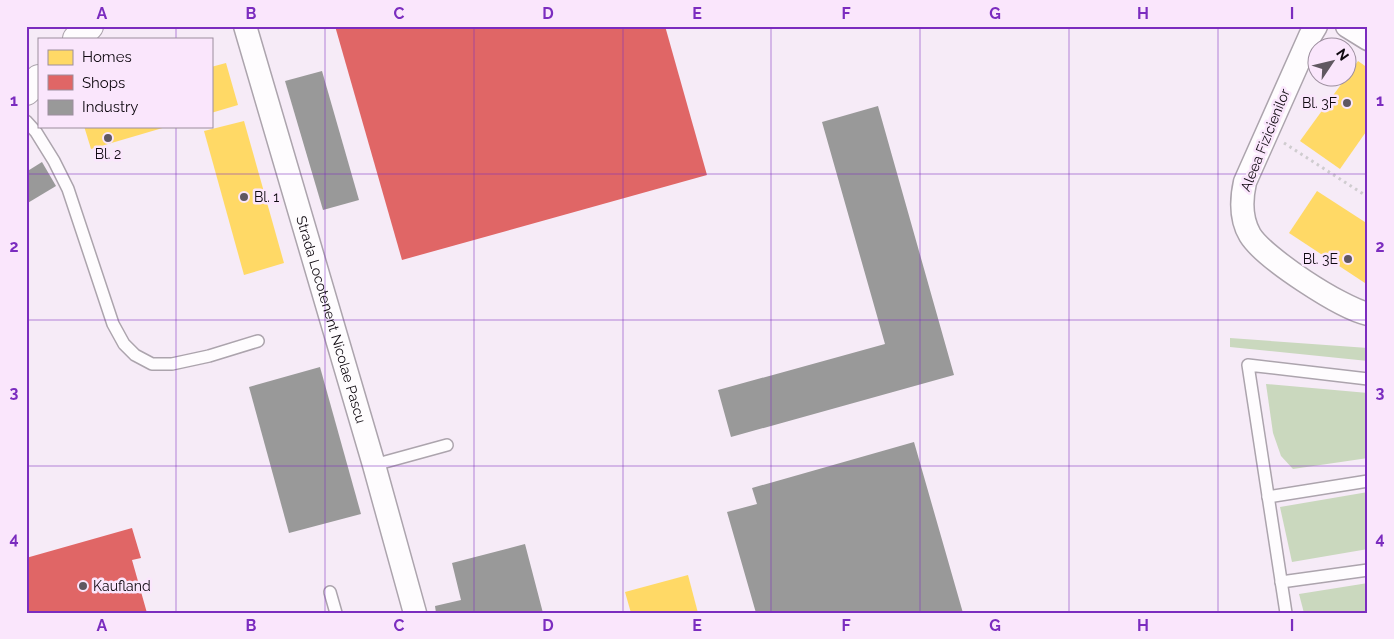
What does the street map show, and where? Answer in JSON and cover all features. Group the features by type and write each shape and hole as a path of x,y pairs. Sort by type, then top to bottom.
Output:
{"street":[{"path":"78,38 89,26"},
{"name":"Aleea Fizicienilor","path":"1316,26 1245,182 1242,196 1244,223 1251,236 1262,248 1298,277 1344,304 1368,314"},
{"path":"1347,26 1368,39"},
{"name":"Strada Locotenent Nicolae Pascu","path":"244,27 374,465 415,613"},
{"path":"26,91 38,80"}],"lane":[{"path":"26,121 36,132 54,161 68,189 113,324 124,344 135,355 152,364 172,364 209,356 258,341"},
{"path":"1286,613 1248,365 1368,379"},
{"path":"374,465 447,445"},
{"path":"1268,497 1368,481"},
{"path":"1281,582 1368,570"},
{"path":"330,592 336,613"}],"path":[{"path":"1267,131 1368,197"}],"green space":[{"path":"1230,338 1368,348 1368,361 1230,347"},
{"path":"1266,384 1368,393 1368,458 1293,469 1281,456 1273,433"},
{"path":"1368,492 1368,549 1292,562 1280,507"},
{"path":"1368,583 1368,613 1304,613 1299,594"}],"building: Homes":[{"name":"Bl. 3F","path":"1358,61 1368,68 1368,129 1340,169 1300,141 1338,88 1356,88 1356,64"},
{"path":"226,63 238,105 212,113 212,67"},
{"name":"Bl. 1","path":"244,121 284,263 244,275 204,131"},
{"name":"Bl. 2","path":"85,128 163,128 91,149"},
{"name":"Bl. 3E","path":"1317,191 1368,224 1368,285 1289,233"},
{"path":"688,575 698,613 631,613 625,592"}],"building: Shops":[{"path":"335,26 665,26 707,175 402,260"},
{"name":"Kaufland","path":"132,528 141,558 132,560 147,613 26,613 26,558"}],"building: Industry":[{"path":"322,71 359,200 323,210 285,81"},
{"path":"878,106 954,375 731,437 718,390 885,344 822,122"},
{"path":"42,162 56,186 26,204 26,172"},
{"path":"320,367 361,514 289,533 249,387"},
{"path":"914,442 963,613 756,613 727,512 757,504 752,488"},
{"path":"525,544 543,613 436,613 435,606 461,600 452,563"}],"place":[{"name":"Bl. 3F","path":"1347,103"},
{"name":"Bl. 2","path":"108,138"},
{"name":"Bl. 1","path":"244,197"},
{"name":"Bl. 3E","path":"1348,259"},
{"name":"Kaufland","path":"83,586"}]}
